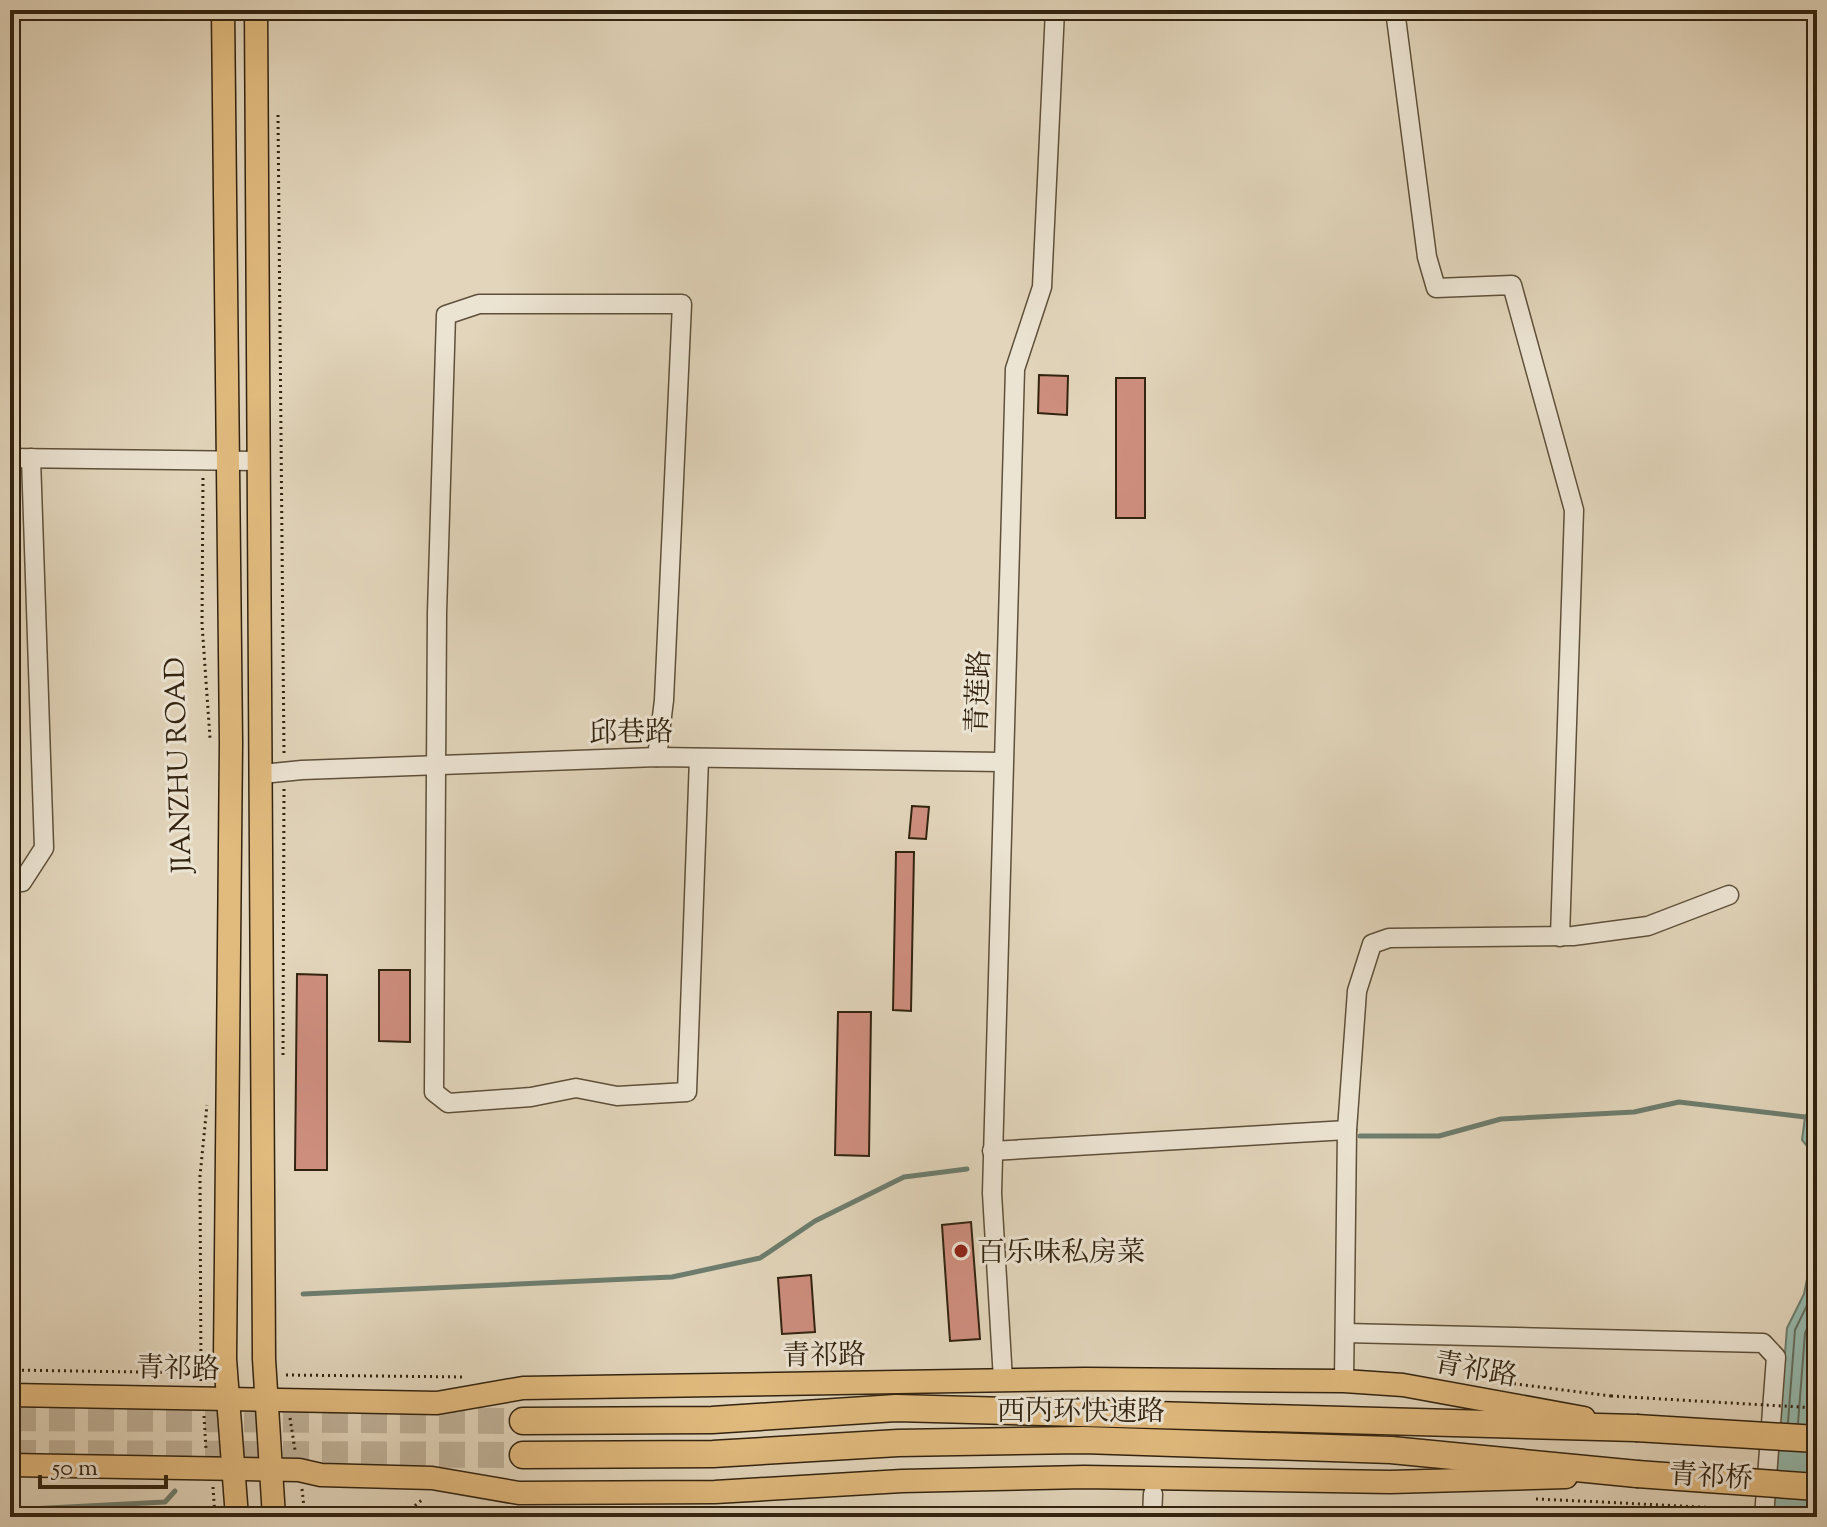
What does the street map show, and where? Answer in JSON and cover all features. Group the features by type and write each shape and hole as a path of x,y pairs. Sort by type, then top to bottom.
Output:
{"highway":[{"name":"西内环快速路","path":"523,1421 712,1420 896,1408 1636,1428"},
{"name":"青祁桥","path":"1636,1428 1817,1439"},
{"name":"西内环快速路","path":"523,1455 713,1454 898,1443 1083,1440 1391,1450 1637,1474"},
{"name":"青祁桥","path":"1637,1474 1817,1487"}],"main road":[{"name":"JIANZHU ROAD","path":"223,10 231,743 225,1343 237,1517"},
{"path":"256,10 266,1400 274,1517"},
{"name":"青祁路","path":"10,1395 437,1403 523,1388 1003,1380 1344,1381 1403,1385 1636,1428"},
{"path":"10,1465 207,1466 299,1470 321,1475 432,1478 519,1493 715,1492 902,1481 1084,1477 1390,1482 1637,1474"}],"street":[{"name":"青莲路","path":"1003,1380 992,1151 1015,369 1042,287 1055,10"},
{"path":"1395,10 1427,257 1436,288 1512,285 1574,510 1560,937"},
{"path":"657,757 664,700 682,304 479,304 446,315 436,765 434,1092 448,1103 531,1097 576,1088 617,1096 687,1092 699,758"},
{"path":"10,458 259,461"},
{"path":"10,882 22,882 44,848 31,458"},
{"name":"邱巷路","path":"262,774 657,757 1002,762"},
{"path":"1344,1381 1347,1130 1357,991 1372,944 1389,938 1560,937 1648,926 1729,895"},
{"path":"992,1151 1347,1130"},
{"path":"1345,1333 1763,1343 1776,1357 1764,1517"},
{"path":"1152,1517 1153,1494"}],"path":[{"name":"JIANZHU ROAD","path":"205,460 202,624 210,743"},
{"path":"207,1099 200,1176 198,1359 207,1466 215,1517"},
{"path":"1611,1396 1817,1408"},
{"path":"401,1517 423,1499"},
{"name":"青祁桥","path":"1602,1502 1817,1513"}],"water":[{"path":"1817,1093 1817,1517 1772,1517 1787,1328 1804,1294 1813,1249 1816,1157 1802,1140 1805,1117"}],"building":[{"path":"1039,375 1068,376 1067,415 1038,413"},
{"path":"1116,378 1145,378 1145,518 1116,518"},
{"path":"912,806 929,807 926,839 909,838"},
{"path":"896,852 914,852 911,1011 893,1010"},
{"path":"379,970 410,970 410,1042 379,1041"},
{"path":"297,974 327,975 327,1170 295,1170"},
{"path":"838,1012 871,1012 869,1156 835,1155"},
{"path":"971,1222 980,1339 950,1341 942,1225"},
{"path":"811,1275 815,1332 782,1334 778,1278"}],"waterway":[{"path":"1360,1136 1439,1136 1501,1119 1634,1112 1679,1102 1805,1117"},
{"path":"303,1294 672,1277 760,1258 815,1221 904,1177 967,1169"},
{"path":"10,1510 165,1502 175,1491"}],"tunnel":[{"path":"10,1418 523,1421"},
{"path":"10,1453 523,1455"}],"place":[{"name":"百乐味私房菜","path":"961,1251"}]}
